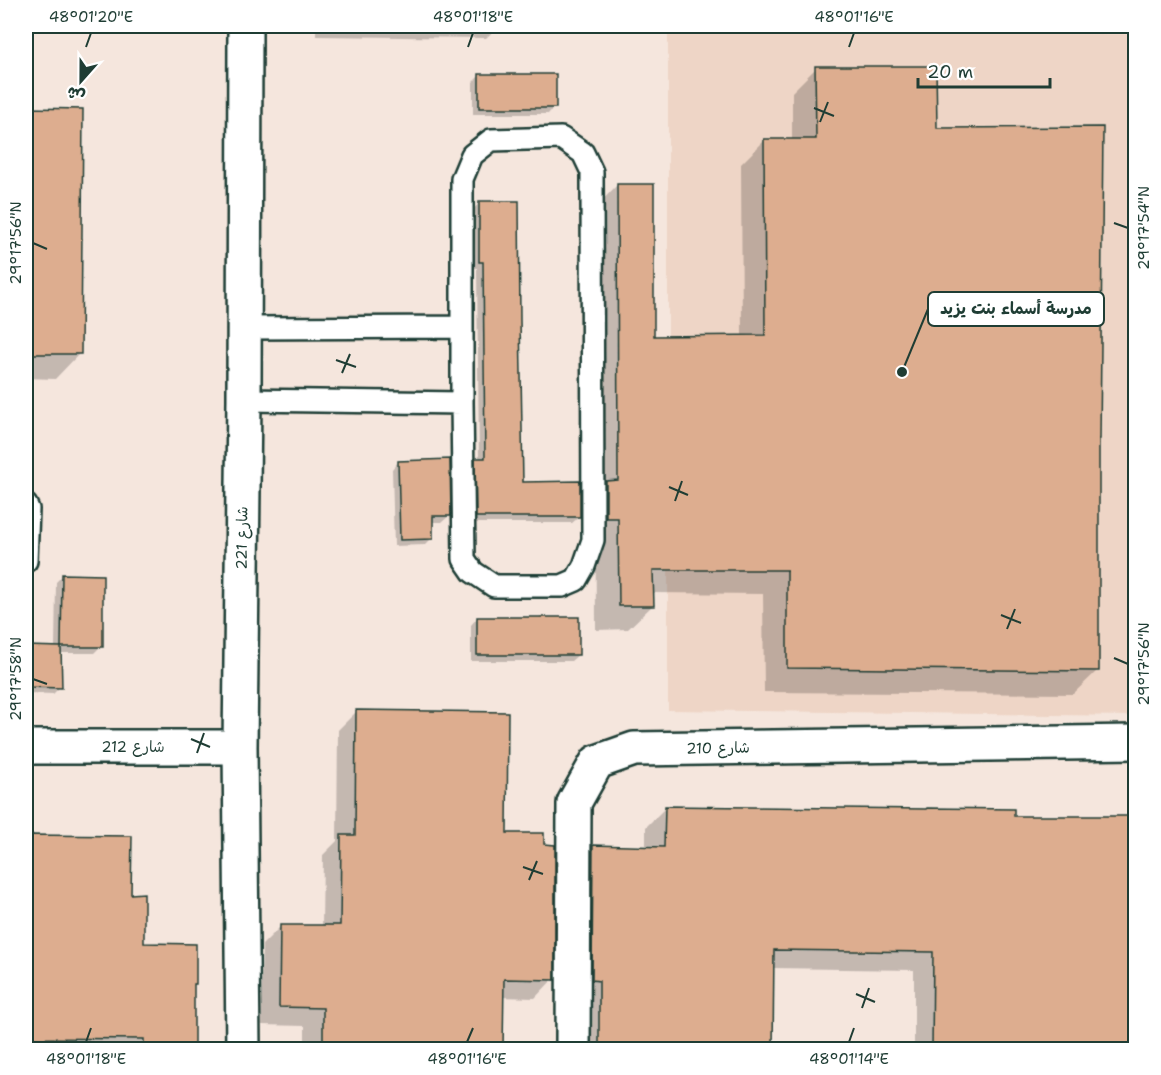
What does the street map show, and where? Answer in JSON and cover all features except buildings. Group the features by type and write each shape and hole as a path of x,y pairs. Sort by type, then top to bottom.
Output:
{"street":[{"name":"شارع 221","path":"243,1050 240,747 245,26"},
{"name":"شارع 210","path":"573,1050 574,803 597,762 634,749 1136,742"},
{"name":"شارع 212","path":"26,747 240,747"}],"lane":[{"path":"561,138 583,153 592,172 593,540 584,566 576,580 562,586 494,586 473,572 464,559 462,327 462,179 472,155 491,140 561,138"},
{"path":"244,328 462,327"},
{"path":"244,400 462,403"},
{"path":"26,505 28,509 26,561"}],"shaded area":[{"path":"668,28 1135,34 1135,716 668,710"}],"place":[{"name":"مدرسة أسماء بنت يزيد","path":"902,372"}]}
